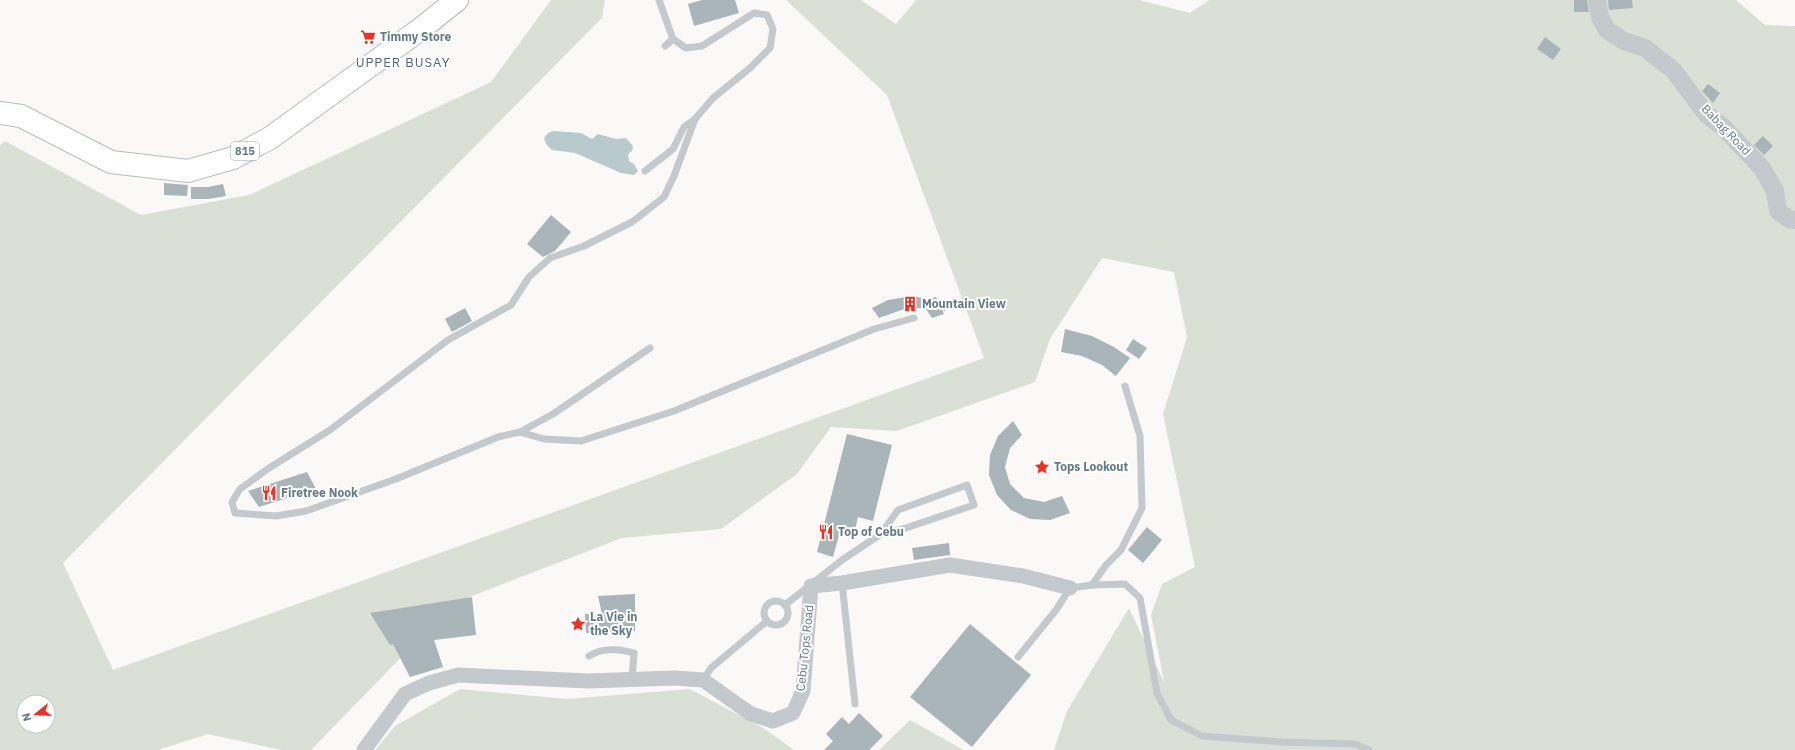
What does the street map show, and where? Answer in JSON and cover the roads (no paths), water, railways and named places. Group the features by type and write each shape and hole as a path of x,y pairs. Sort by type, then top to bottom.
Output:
{"main road":[{"name":"815","path":"0,113 21,116 111,162 188,171 233,158 270,138 418,31 457,0"}],"street":[{"name":"Babag Road","path":"1597,0 1600,17 1607,30 1624,41 1645,48 1674,71 1706,114 1723,127 1762,168 1775,191 1778,211 1789,219 1795,220"},
{"path":"811,586 842,583 950,565 1024,576 1070,588"},
{"name":"Cebu Tops Road","path":"703,680 751,714 773,721 793,713 803,691 811,586"},
{"path":"364,750 405,694 429,682 458,675 588,681 632,679 703,680"}],"lane":[{"path":"645,171 672,150 684,127 695,119 713,98 750,68 770,48 773,29 767,15 754,13 702,46 686,48 673,39 659,0"},
{"path":"665,46 673,39"},
{"path":"650,348 566,406 520,432 498,437 396,479 306,511 276,516 236,513 232,502 240,489 269,468 330,430 448,340 511,305 529,277 550,258 584,246 632,222 664,197 674,176 695,119"},
{"path":"520,432 544,439 581,441 674,411 874,329 914,318"},
{"path":"1092,585 1106,565 1121,550 1142,508 1140,436 1126,386"},
{"path":"785,605 842,560 881,534 903,529 974,505 967,485 898,510 881,534"},
{"path":"842,583 854,704"},
{"path":"1018,657 1056,610 1070,588 1092,585 1125,584 1140,598 1157,693 1171,720 1202,736 1282,742 1355,744 1369,750"},
{"path":"771,602 781,602 785,605 788,611 788,617 784,622 778,625 767,621 764,610 771,602"},
{"path":"703,680 711,668 767,621"},
{"path":"589,656 596,652 614,648 634,653 632,679"}],"place":[{"name":"Timmy Store","path":"368,37"},
{"name":"Mountain View","path":"910,304"},
{"name":"Tops Lookout","path":"1042,467"},
{"name":"Firetree Nook","path":"269,493"},
{"name":"Top of Cebu","path":"826,532"},
{"name":"La Vie in the Sky","path":"578,624"}],"district":[{"name":"UPPER BUSAY","path":"403,62"}]}
